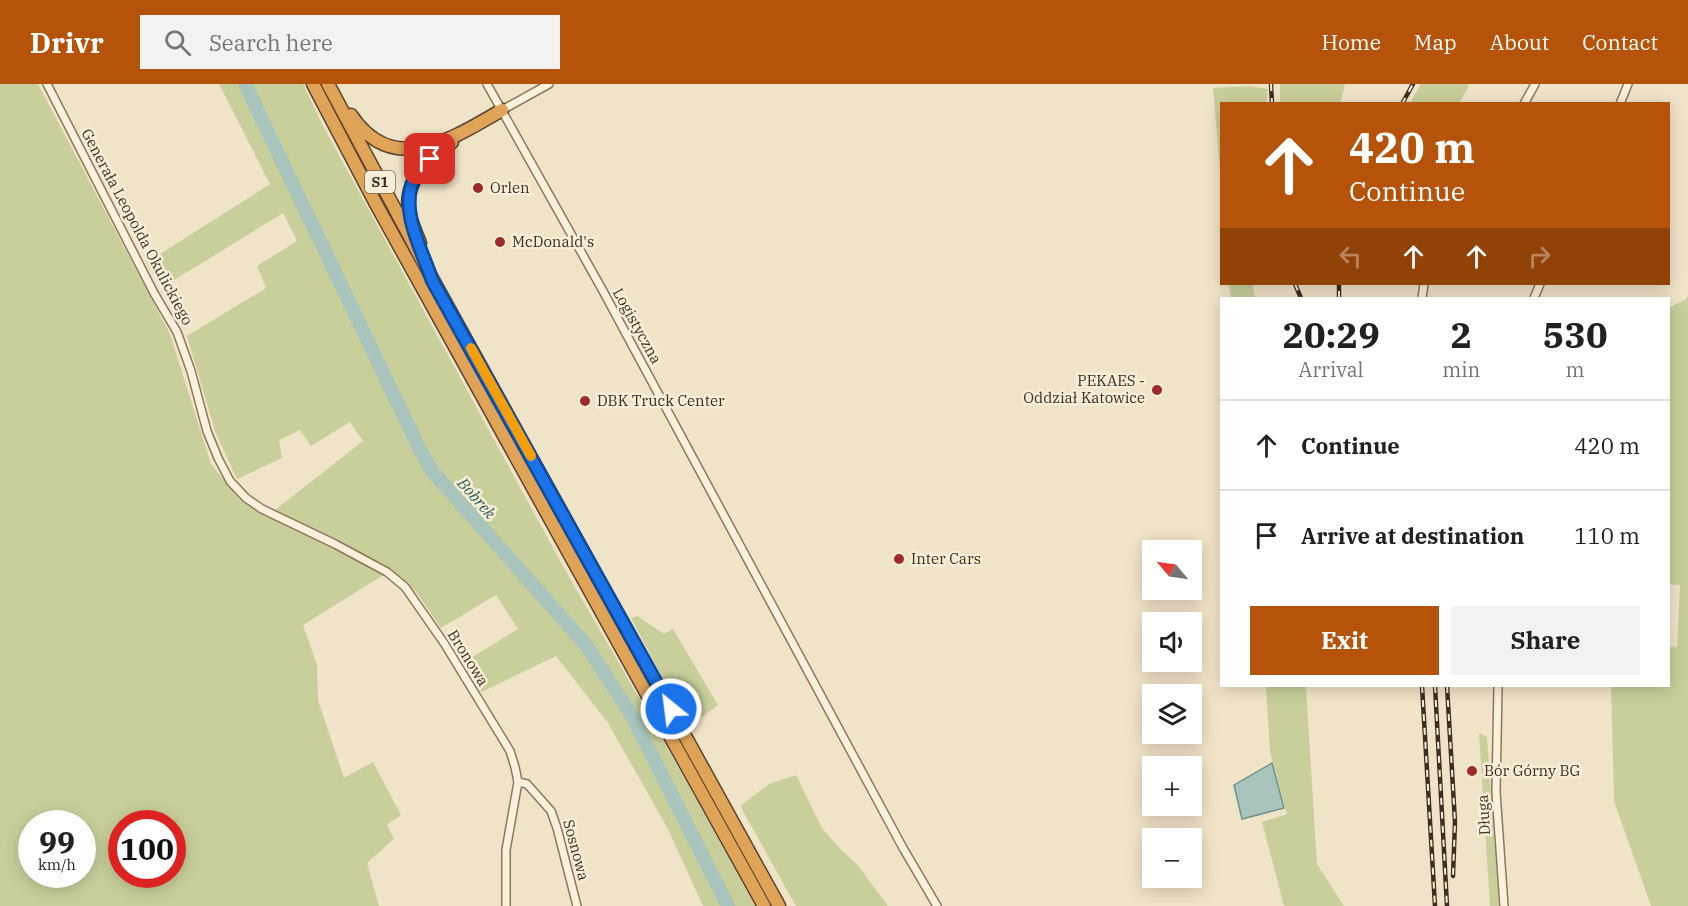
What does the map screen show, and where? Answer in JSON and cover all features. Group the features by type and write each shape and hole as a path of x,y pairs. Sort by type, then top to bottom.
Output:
{"highway":[{"name":"S1","path":"313,84 376,204 764,906"},
{"name":"S1","path":"330,84 432,280 778,906"},
{"path":"330,84 360,128 381,144 405,150 429,146 465,131 502,110"},
{"path":"432,280 408,210 411,189 416,177 430,159 465,131"}],"street":[{"name":"Generała Leopolda Okulickiego","path":"47,84 149,283 177,332 218,458 230,481 246,498 262,509"},
{"name":"Logistyczna","path":"487,84 936,906"},
{"path":"502,110 549,84"},
{"path":"1525,102 1535,84"},
{"path":"1621,102 1628,84"},
{"name":"Bronowa","path":"262,509 387,572 405,587 444,643 510,751 516,767 518,782 506,850 506,906"},
{"name":"Długa","path":"1498,687 1496,792 1504,906"},
{"name":"Sosnowa","path":"518,782 527,784 551,812 577,906"}],"green space":[{"path":"0,84 38,84 170,334 211,464 239,499 298,529 275,510 363,441 350,422 311,446 300,430 279,440 282,458 237,479 215,431 187,336 266,288 257,266 297,241 283,213 163,287 146,263 270,184 219,84 303,84 322,124 564,568 755,906 703,906 668,829 608,723 556,656 482,692 464,662 518,629 496,595 441,628 416,592 389,568 382,576 303,625 317,665 318,700 344,778 373,762 401,815 387,825 394,839 367,863 379,906 0,906"},
{"path":"1280,84 1345,84 1340,102 1280,102"},
{"path":"1421,84 1466,84 1469,86 1460,102 1411,102"},
{"path":"1250,86 1268,89 1266,102 1220,102 1220,170 1213,88"},
{"path":"1229,285 1253,285 1255,297 1231,297"},
{"path":"1688,295 1688,906 1651,906 1614,801 1611,687 1670,687 1670,646 1677,647 1680,585 1670,584 1670,307 1686,299"},
{"path":"637,616 664,634 673,629 718,705 689,727 631,618"},
{"path":"1266,687 1306,687 1317,864 1344,906 1284,906 1262,822 1287,814 1270,752"},
{"path":"1479,733 1487,737 1499,906 1490,906"},
{"path":"796,775 822,828 856,863 888,906 796,906 740,806 769,784"}],"water":[{"path":"1272,763 1284,808 1242,819 1234,785"}],"waterway":[{"name":"Bobrek","path":"245,84 432,471 586,645 632,716 728,906"}],"railway":[{"path":"1271,84 1272,102"},
{"path":"1403,102 1413,84"},
{"path":"1295,285 1301,297"},
{"path":"1339,285 1339,297"},
{"path":"1422,687 1435,906"},
{"path":"1435,687 1447,906"},
{"path":"1447,687 1455,822 1453,876"}],"slow traffic":[{"path":"471,348 531,456"}],"place":[{"name":"Orlen","path":"478,188"},
{"name":"McDonald's","path":"500,242"},
{"name":"PEKAES - Oddział Katowice","path":"1157,390"},
{"name":"DBK Truck Center","path":"585,401"},
{"name":"Inter Cars","path":"899,559"},
{"name":"Bór Górny BG","path":"1472,771"}],"route":[{"path":"430,159 416,177 411,189 408,210 432,280 671,709"}]}
